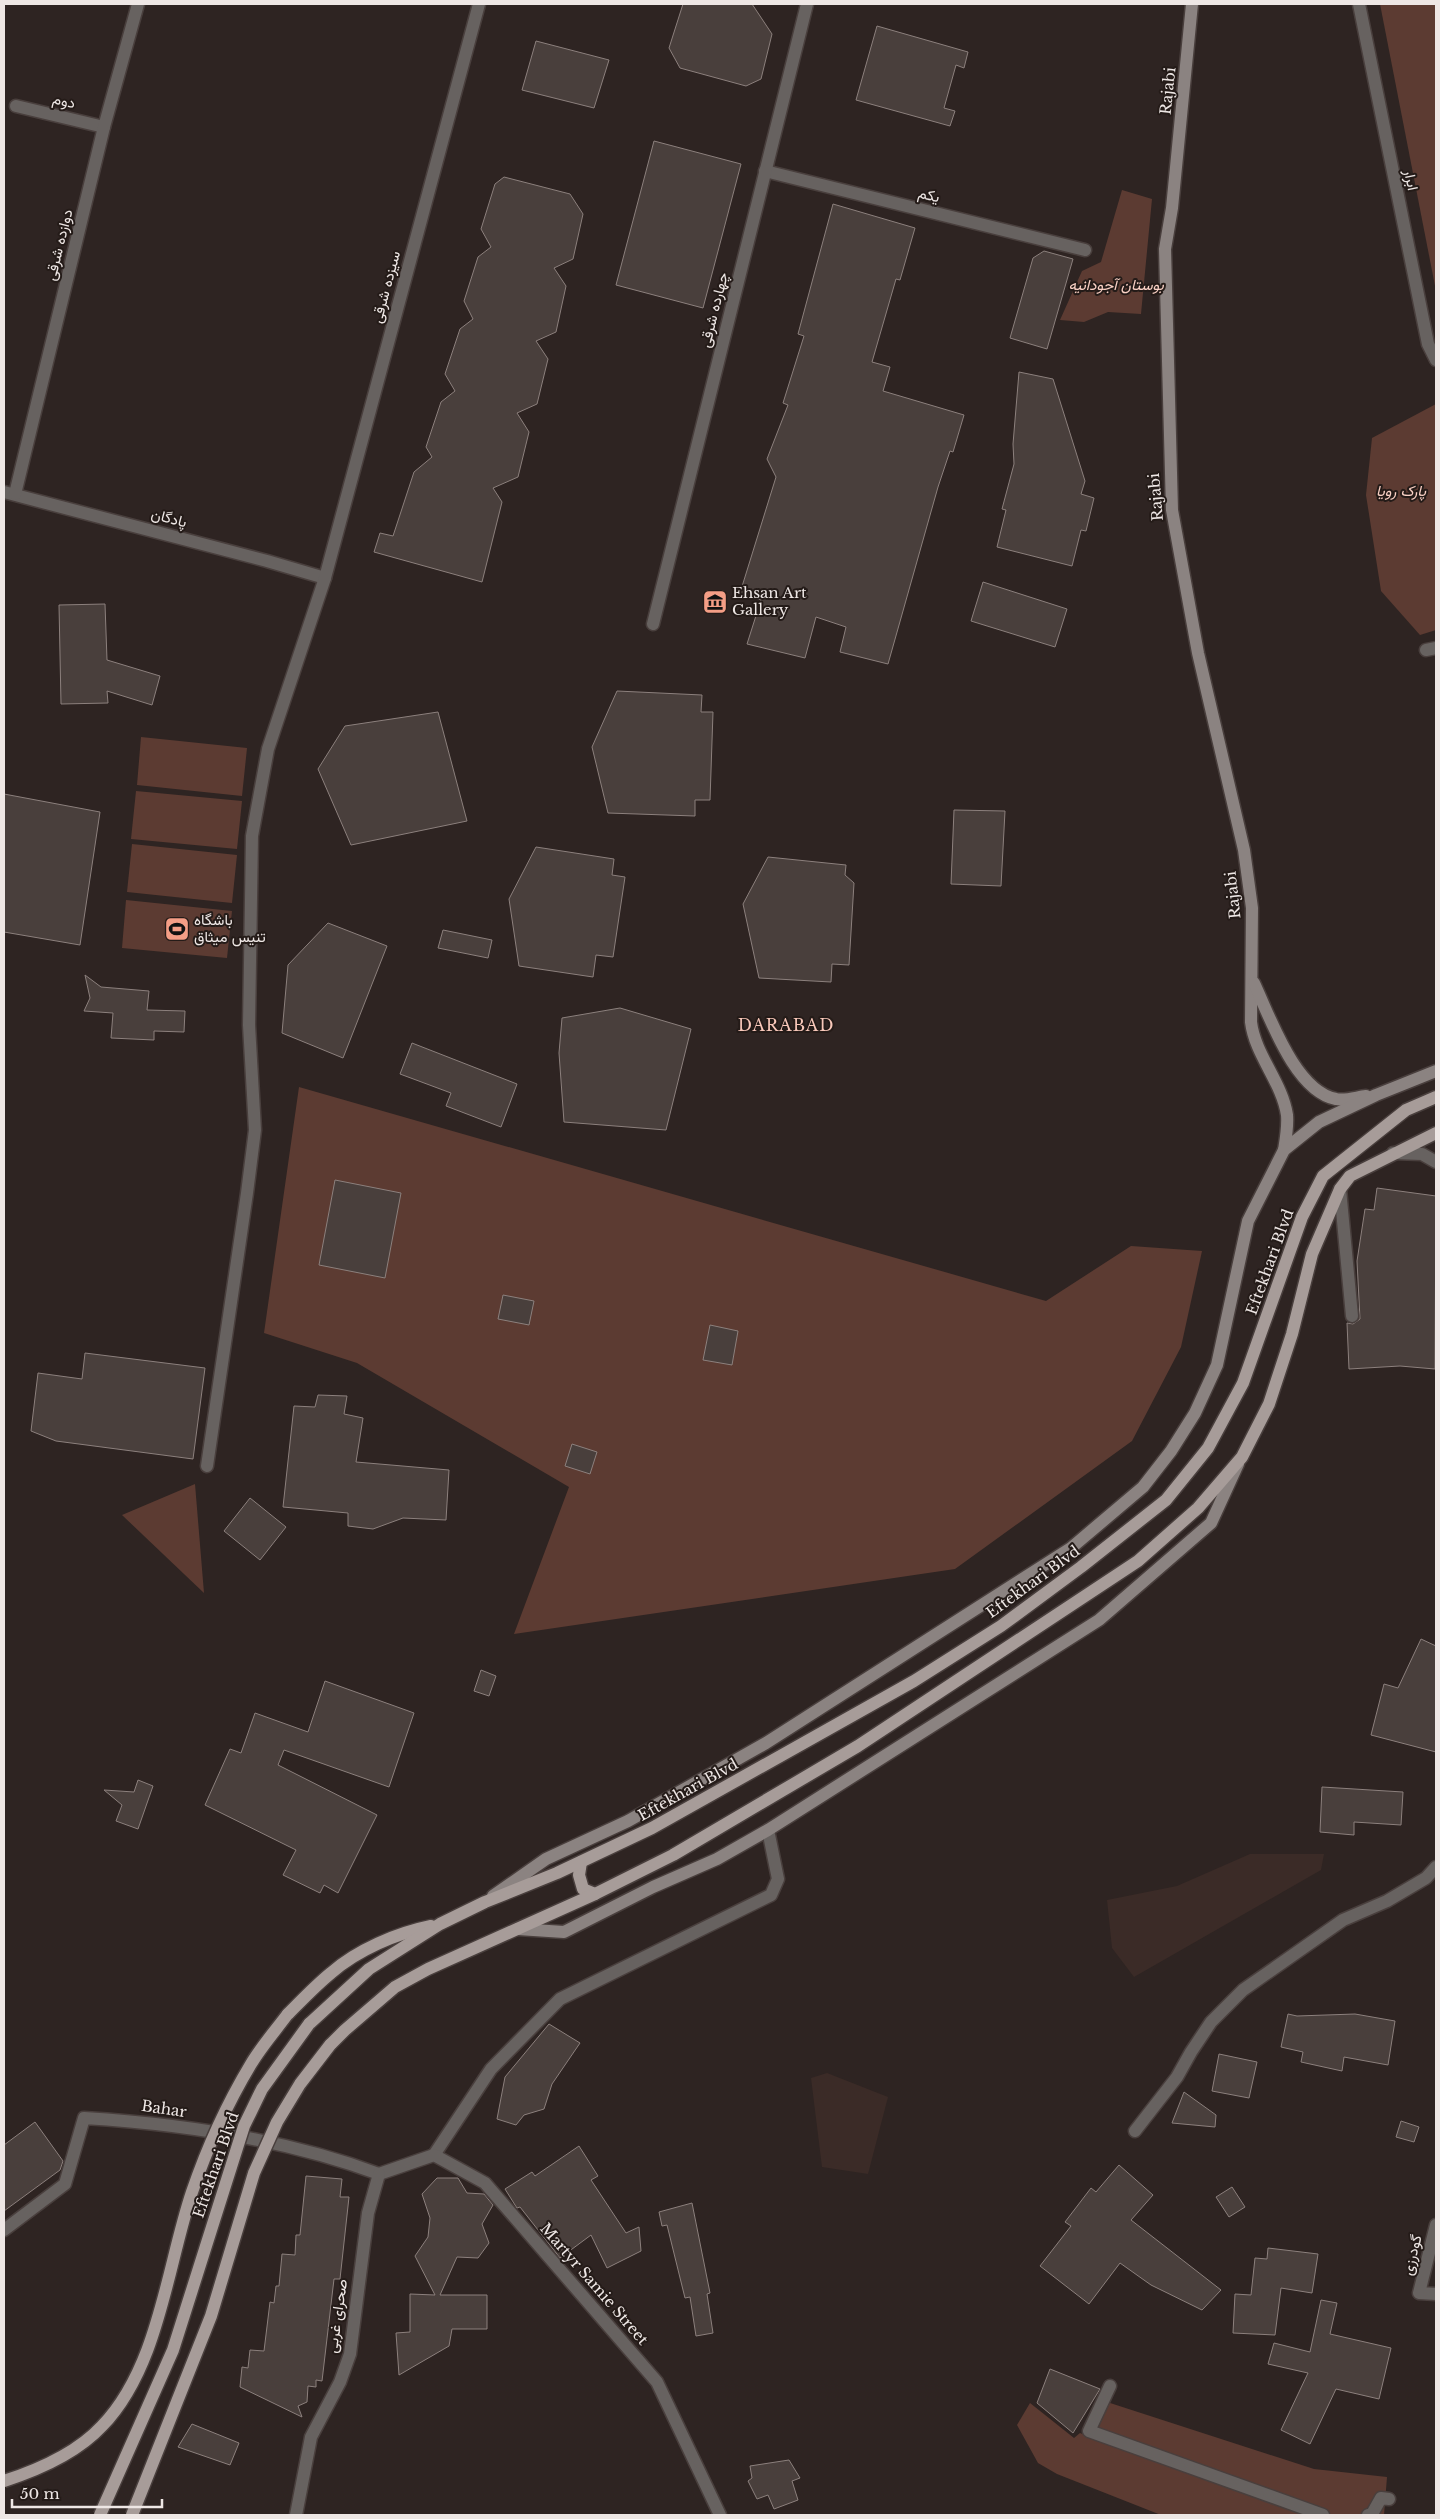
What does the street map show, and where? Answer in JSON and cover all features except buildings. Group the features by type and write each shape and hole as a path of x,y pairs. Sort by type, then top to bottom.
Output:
{"main road":[{"name":"Rajabi","path":"1192,4 1176,169 1165,249 1172,510 1198,653 1244,850 1252,908 1253,982 1251,1022 1253,1038 1275,1081 1287,1113 1288,1129 1284,1150"},
{"name":"Rajabi","path":"1253,982 1290,1058 1309,1084 1325,1096 1338,1100 1376,1095"},
{"path":"484,1902 546,1859 628,1821 790,1728 1071,1548 1143,1487 1171,1452 1195,1413 1217,1365 1248,1221 1284,1150 1319,1122 1376,1095 1436,1071"},
{"name":"Eftekhari Blvd","path":"100,2515 173,2350 244,2126 262,2090 309,2024 369,1969 440,1924 484,1902 581,1862 661,1824 914,1681 1001,1626 1082,1567 1166,1500 1208,1448 1242,1383 1302,1217 1323,1176 1406,1110 1436,1097"},
{"path":"518,1929 564,1932 653,1887 717,1858 768,1830 1099,1620 1211,1523 1269,1404 1292,1334 1312,1254 1340,1189 1350,1176 1436,1133"},
{"path":"132,2515 211,2316 254,2173 277,2122 300,2084 344,2030 394,1988 428,1969 595,1894 673,1854 858,1746 1138,1561 1198,1508 1242,1457"},
{"path":"581,1862 579,1875 583,1889 595,1894"},
{"path":"4,2481 34,2471 69,2452 102,2427 131,2387 158,2318 192,2192 222,2118 252,2063 287,2015 332,1972 383,1941 410,1930 440,1924"}],"street":[{"name":"دوازده شرقی","path":"9,493 104,127 138,4"},
{"name":"سیزده شرقی","path":"206,1466 255,1130 249,1025 252,836 268,748 325,578 479,4"},
{"name":"چهارده شرقی","path":"653,624 807,4"},
{"name":"ابرار","path":"1359,4 1428,344 1436,360"},
{"name":"دوم","path":"16,106 104,127"},
{"name":"یکم","path":"765,171 1085,250"},
{"name":"پادگان","path":"9,493 267,560 325,578"},
{"path":"1393,1153 1422,1154 1436,1162"},
{"path":"1340,1189 1352,1316"},
{"path":"379,2174 434,2155 491,2069 560,1999 771,1895 778,1879 768,1830"},
{"path":"1134,2131 1177,2077 1211,2022 1243,1990 1343,1920 1387,1901 1426,1878 1436,1867"},
{"name":"Bahar","path":"4,2230 65,2184 84,2118 152,2122 294,2147 379,2174"},
{"name":"Martyr Samie Street","path":"434,2155 485,2183 657,2382 720,2515"},
{"name":"صحرای غربی","path":"296,2515 311,2437 340,2382 350,2354 368,2213 379,2174"},
{"name":"گودرزی","path":"1436,2225 1419,2293 1436,2294"},
{"path":"1110,2386 1089,2431 1323,2515"},
{"path":"1368,2515 1372,2514 1381,2498 1389,2499"}],"shaded area":[{"path":"1250,1854 1324,1854 1321,1870 1134,1977 1112,1948 1107,1900 1177,1886"},
{"path":"827,2073 888,2097 868,2174 822,2167 811,2078"}],"green space":[{"path":"1380,4 1436,4 1436,291"},
{"name":"بوستان آجودانیه","path":"1122,190 1152,199 1141,314 1108,312 1084,322 1060,320 1082,271 1101,262"},
{"name":"پارک رویا","path":"1436,404 1436,630 1420,635 1381,591 1366,495 1372,438"},
{"path":"141,737 247,748 242,796 137,785"},
{"path":"136,791 242,801 237,849 131,839"},
{"path":"132,844 237,855 232,903 127,892"},
{"name":"باشگاه تنيس ميثاق","path":"126,900 232,911 227,958 122,948"},
{"path":"299,1087 1046,1301 1131,1246 1202,1251 1181,1347 1132,1441 955,1569 514,1634 569,1487 357,1363 264,1333"},
{"path":"195,1484 204,1593 122,1515"},
{"path":"1107,2402 1314,2469 1387,2477 1384,2515 1161,2515 1057,2474 1038,2463 1017,2425 1030,2403 1074,2438 1080,2433 1092,2438"}],"place":[{"name":"Ehsan Art Gallery","path":"715,602"},
{"name":"باشگاه تنيس ميثاق","path":"177,929"}],"district":[{"name":"DARABAD","path":"786,1025"}]}
